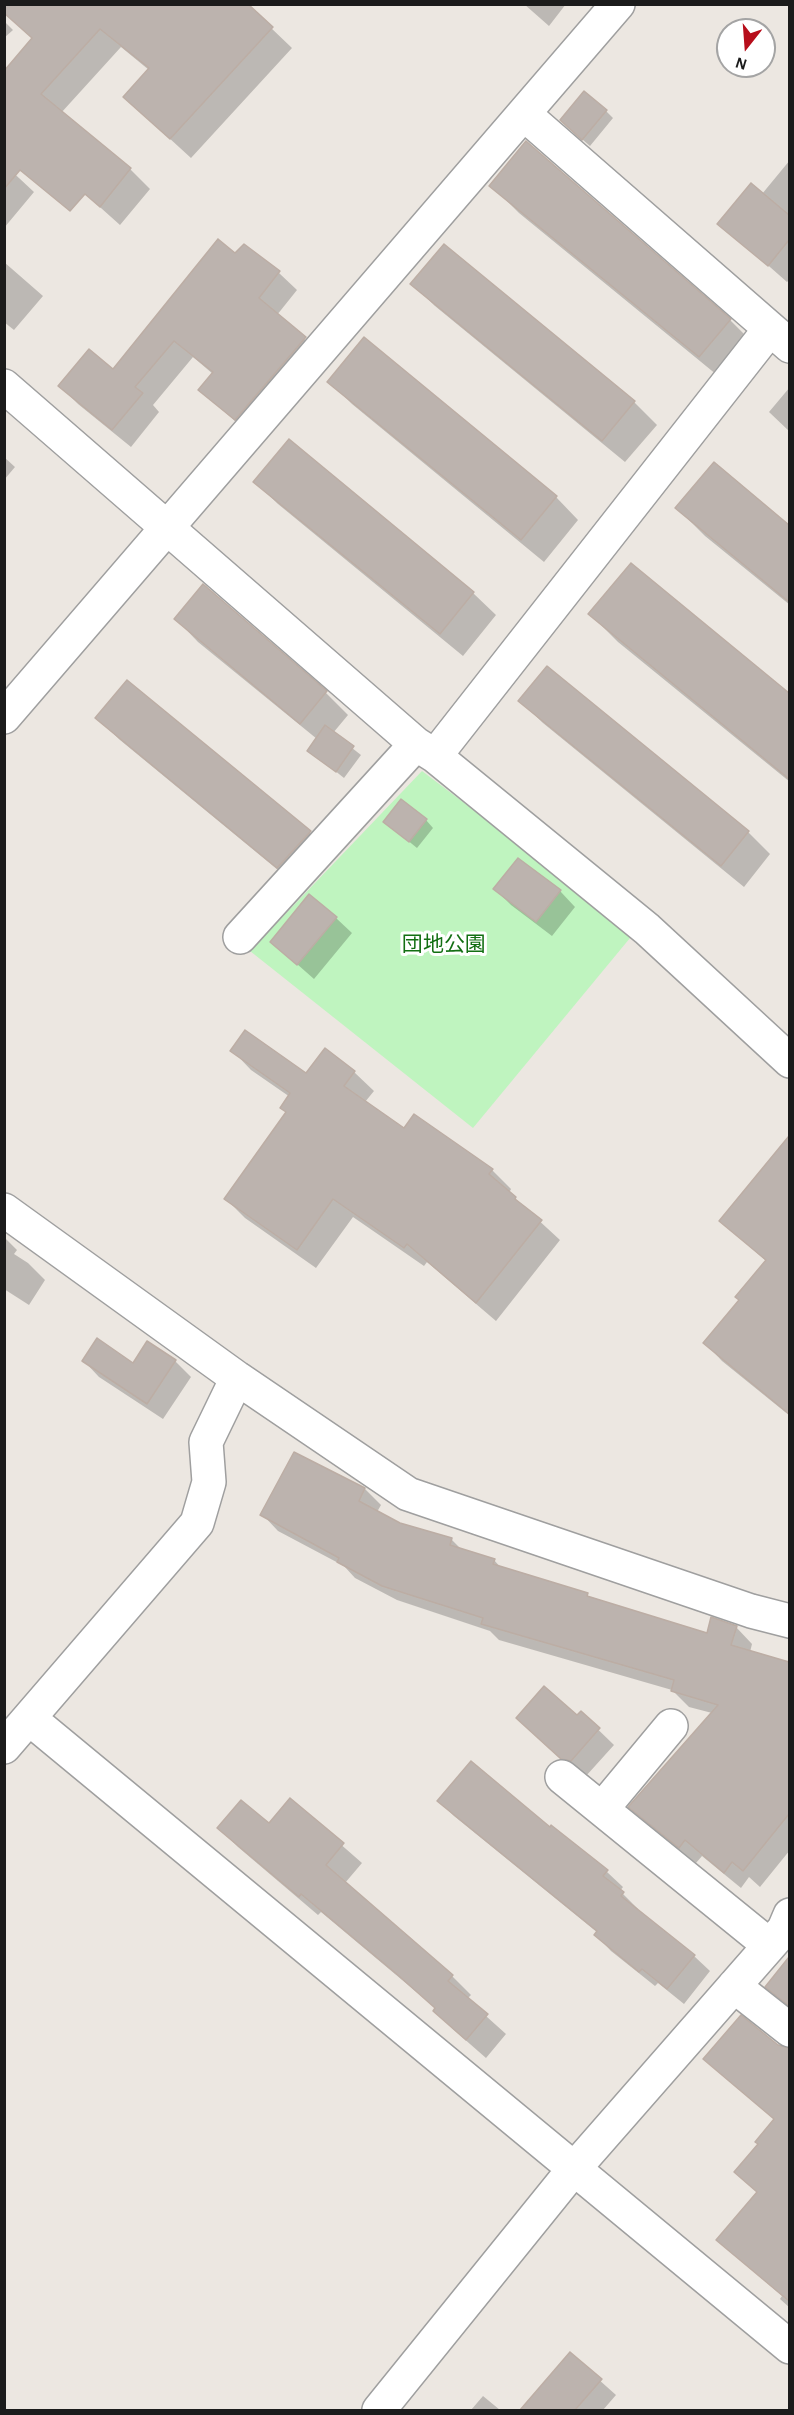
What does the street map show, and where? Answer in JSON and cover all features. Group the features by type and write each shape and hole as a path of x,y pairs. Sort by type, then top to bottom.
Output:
{"street":[{"path":"4,717 618,4"},
{"path":"240,937 426,750 780,337 524,114"},
{"path":"4,386 426,750 647,929 789,1062"},
{"path":"4,1210 237,1378 408,1494 751,1611 789,1621"},
{"path":"4,1747 196,1523 209,1482 206,1442 237,1378"},
{"path":"30,1719 789,2347"},
{"path":"602,1809 671,1726"},
{"path":"562,1777 769,1945"},
{"path":"379,2410 573,2170 784,1929 789,1916"},
{"path":"734,1986 789,2030"}],"green space":[{"name":"団地公園","path":"422,771 635,932 473,1128 250,951"}],"building":[{"path":"4,4 248,4 273,27 170,139 123,97 149,68 100,29 41,94 131,168 100,207 85,194 70,211 20,170 4,189 4,71 32,38 4,13"},
{"path":"584,91 607,110 582,140 560,120"},
{"path":"526,141 731,319 699,357 489,186"},
{"path":"751,183 789,215 789,240 768,266 717,224"},
{"path":"218,239 235,253 244,244 280,271 259,298 306,337 235,420 198,390 213,372 174,341 135,387 143,393 112,430 58,386 89,349 113,369"},
{"path":"444,244 635,401 602,441 410,284"},
{"path":"364,337 557,496 521,540 327,382"},
{"path":"289,439 474,592 440,634 253,482"},
{"path":"714,462 789,525 789,602 675,508"},
{"path":"631,563 789,693 789,779 588,614"},
{"path":"203,584 327,691 300,724 174,619"},
{"path":"547,666 749,831 721,866 518,701"},
{"path":"127,680 311,831 277,868 95,718"},
{"path":"325,725 354,746 336,772 307,751"},
{"path":"401,799 427,819 409,842 383,822"},
{"path":"518,858 561,890 536,922 493,889"},
{"path":"309,894 337,917 297,965 270,942"},
{"path":"245,1030 306,1073 325,1048 355,1071 344,1086 404,1128 414,1114 493,1169 489,1174 516,1197 515,1199 542,1220 476,1303 407,1244 404,1248 333,1199 297,1250 224,1199 286,1112 280,1108 290,1093 230,1051"},
{"path":"789,1136 789,1414 703,1343 739,1300 735,1297 766,1260 719,1221"},
{"path":"97,1338 133,1363 147,1341 176,1360 147,1404 82,1361"},
{"path":"294,1452 365,1488 359,1501 400,1523 452,1538 450,1545 495,1559 493,1564 707,1633 711,1617 737,1626 731,1645 789,1662 789,1814 743,1871 732,1862 724,1873 685,1840 679,1848 628,1807 718,1705 671,1691 674,1680 481,1624 483,1618 382,1586 337,1562 339,1558 260,1515"},
{"path":"544,1686 577,1715 581,1711 600,1728 571,1761 561,1759 516,1718"},
{"path":"471,1761 550,1827 551,1825 608,1870 603,1876 624,1892 621,1896 695,1955 667,1989 642,1969 639,1972 594,1935 597,1931 437,1801"},
{"path":"290,1798 344,1843 326,1865 453,1975 448,1981 488,2014 466,2040 433,2011 435,2008 399,1976 217,1828 241,1800 269,1823"},
{"path":"789,1957 789,2006 765,1987"},
{"path":"741,2015 778,2045 789,2048 789,2301 716,2240 757,2192 734,2172 758,2144 755,2142 774,2119 703,2059"},
{"path":"570,2352 602,2379 575,2410 520,2410"}]}
